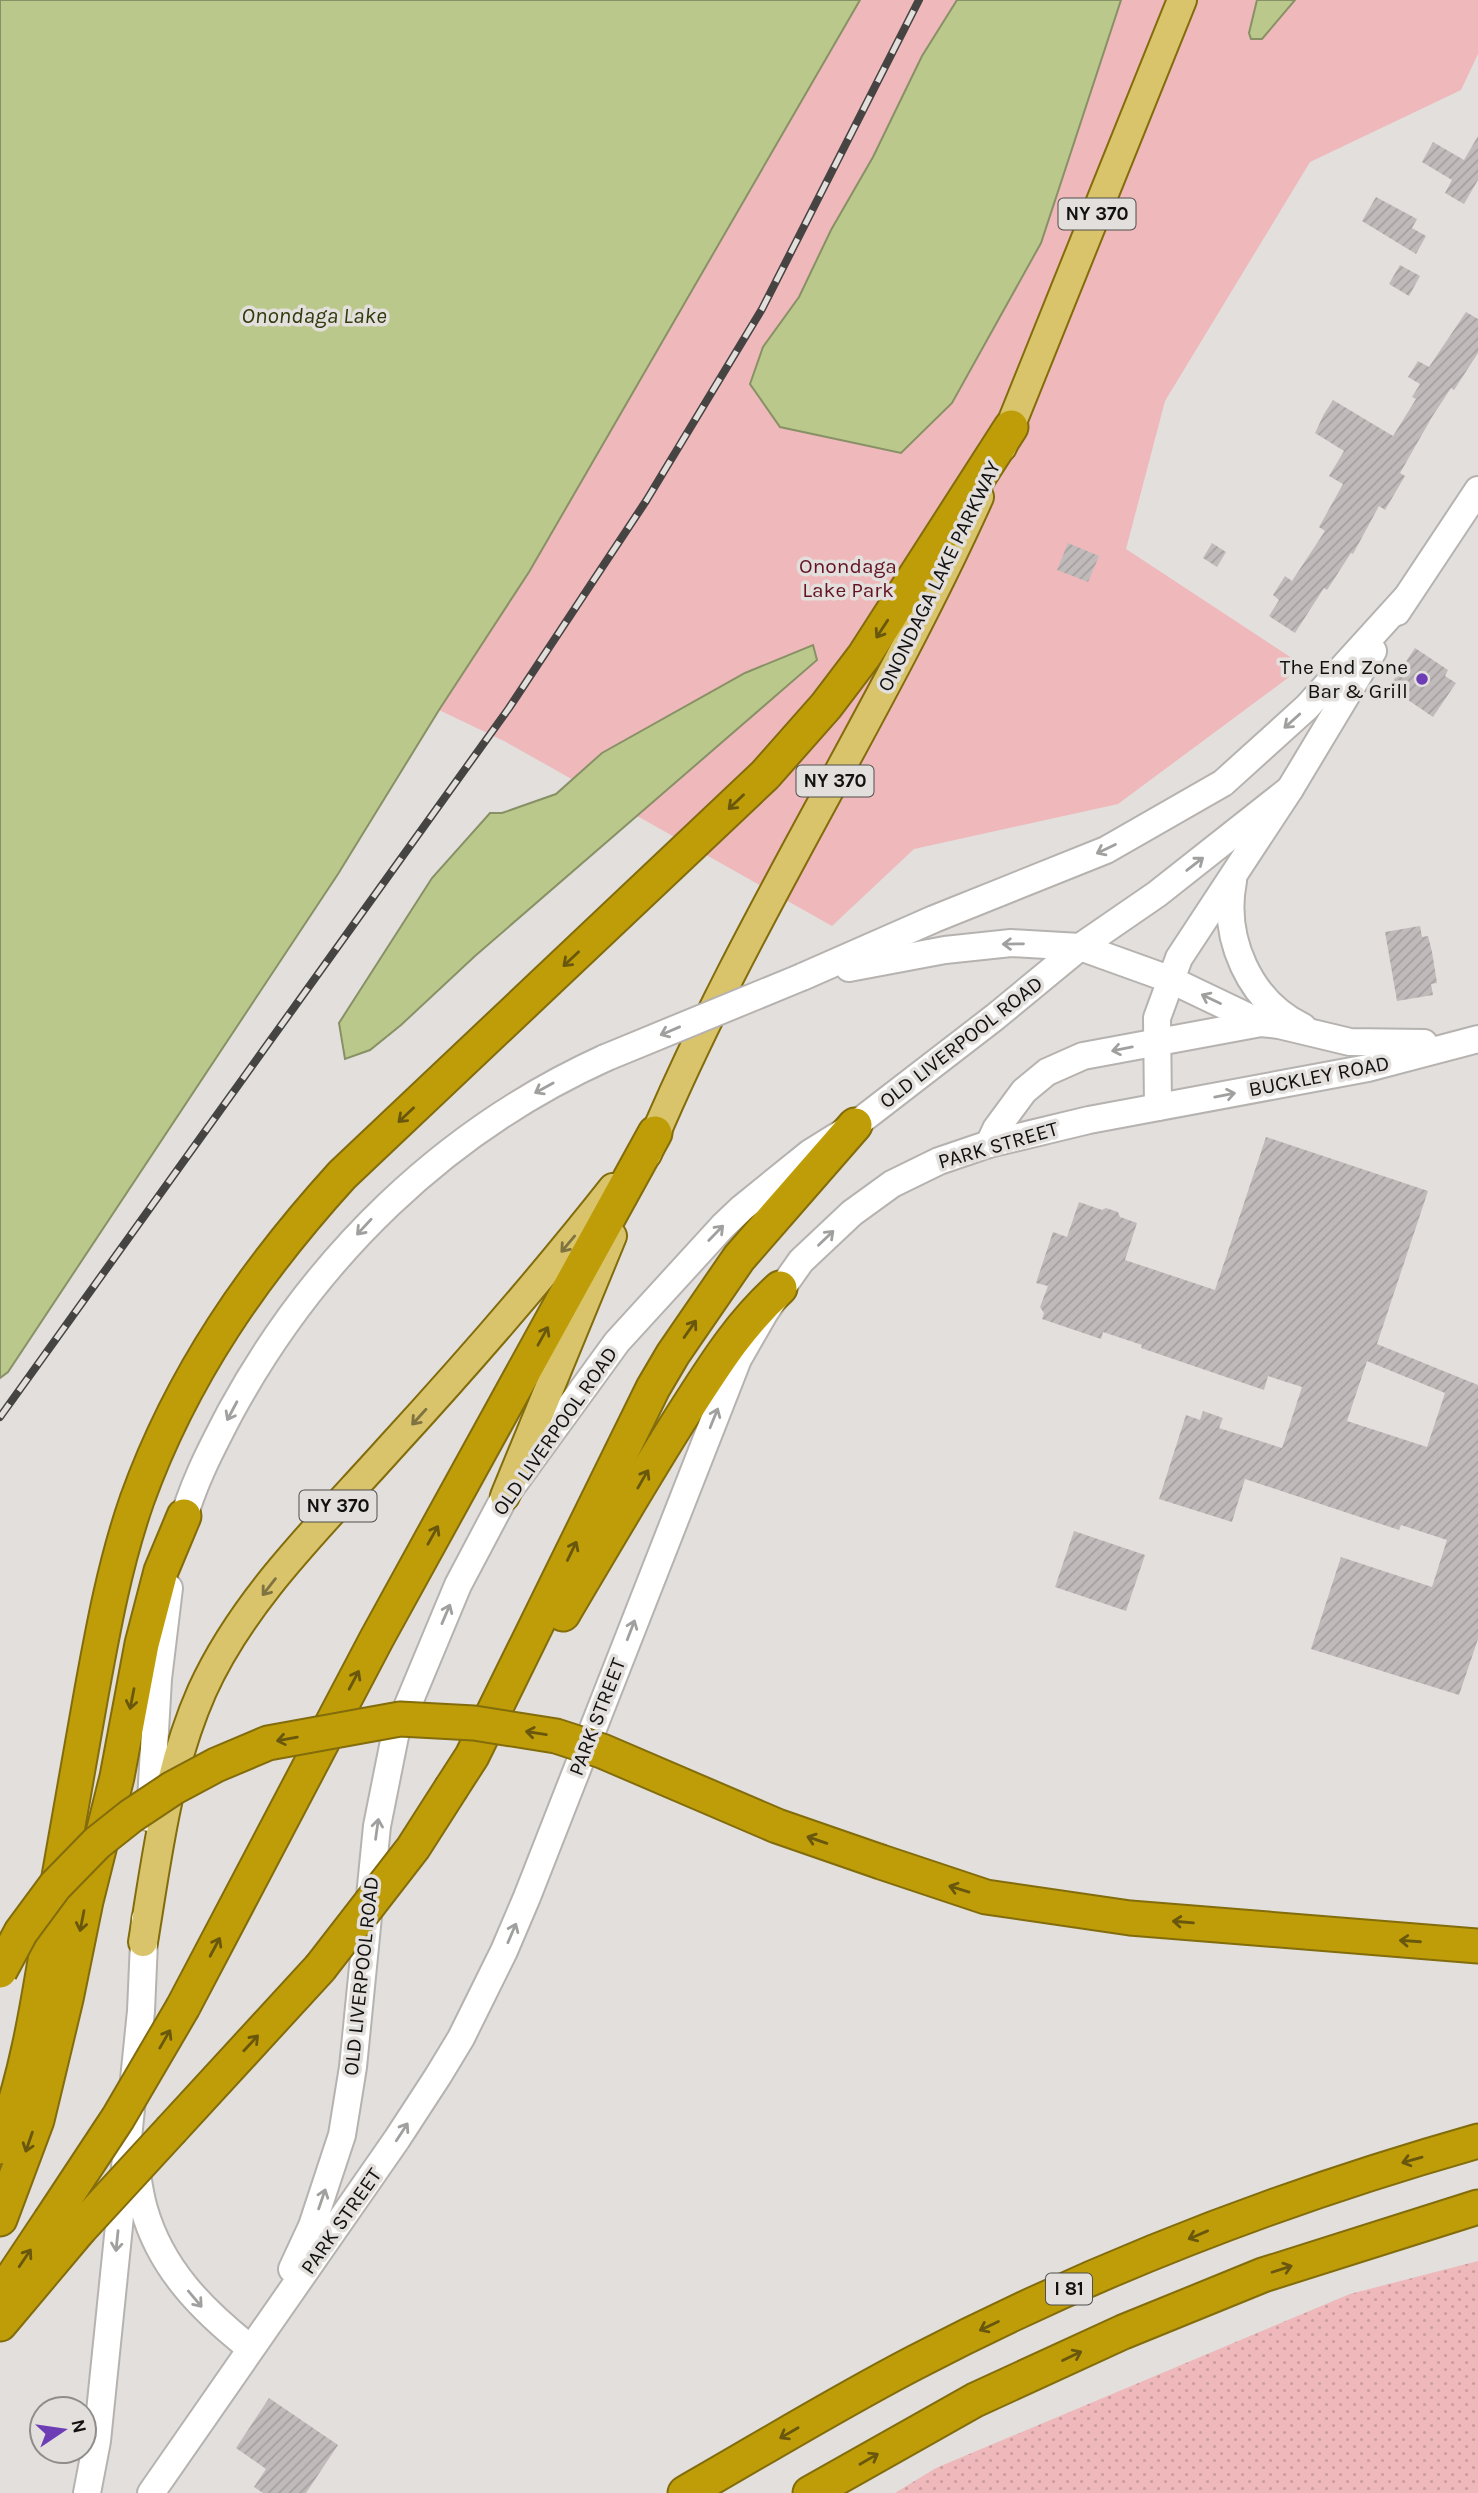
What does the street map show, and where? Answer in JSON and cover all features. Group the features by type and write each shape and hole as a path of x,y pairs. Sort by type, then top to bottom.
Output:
{"highway":[{"path":"0,2147 30,2042 113,1580 137,1499 177,1404 196,1370 245,1292 298,1224 342,1175 765,775 826,706 864,656 1011,427"},
{"path":"0,2295 64,2225 172,2129 320,1968 413,1849 472,1756 653,1388 673,1354 739,1258 855,1125"},
{"path":"0,2324 64,2225 118,2118 183,2007 377,1638 655,1133"},
{"path":"452,1787 496,1731 659,1452 730,1340 754,1311 780,1288"},
{"path":"0,2219 37,2120 86,1900 117,1777 142,1644 161,1571 184,1517"},
{"path":"0,1971 21,1932 55,1886 97,1843 173,1787 268,1743 400,1719 474,1723 556,1736 602,1751 777,1826 986,1897 1130,1918 1478,1946"},
{"name":"I 81","path":"685,2493 882,2380 1043,2300 1221,2225 1400,2163 1478,2141"},
{"path":"810,2493 975,2400 1123,2332 1264,2274 1478,2207"}],"main road":[{"name":"ONONDAGA LAKE PARKWAY","path":"655,1133 745,944 891,677 955,551 1011,427 1182,0"},
{"name":"OLD LIVERPOOL ROAD","path":"1158,1107 1157,1018 1169,979 1179,958 1290,789 1405,599 1478,490"},
{"path":"143,1942 158,1679 170,1582 184,1517 213,1445 258,1362 341,1251 424,1172 537,1092 605,1058 934,919 1106,850 1223,783 1307,707 1405,599"},
{"name":"OLD LIVERPOOL ROAD","path":"250,2348 260,2325 299,2258 313,2226 342,2135 353,2067 377,1826 395,1736 458,1585 505,1496 617,1342 723,1226 810,1153 855,1125 995,1017 1080,947 1157,894 1290,789"},
{"path":"1235,872 1229,916 1236,952 1252,982 1279,1011 1292,1021 1321,1035"},
{"path":"802,977 945,950 1011,943 1080,947 1169,979 1261,1023"},
{"path":"989,1144 996,1129 1024,1091 1047,1072 1083,1056 1261,1023 1350,1042 1404,1044 1473,1040"},
{"name":"BUCKLEY ROAD","path":"1158,1107 1368,1068 1473,1040"},
{"name":"PARK STREET","path":"151,2493 397,2139 461,2038 527,1897 738,1359 780,1288 802,1261 852,1213 892,1184 939,1161 989,1144 1158,1107"},
{"name":"NY 370","path":"505,1496 655,1133"},
{"name":"NY 370","path":"87,2493 97,2441 141,2011 143,1942 168,1794 189,1722 231,1635 292,1557 464,1367 575,1236 655,1133"},
{"name":"NY 370","path":"128,2124 144,2208 161,2252 200,2306 250,2348"}],"green space":[{"name":"Onondaga Lake Park","path":"860,0 1478,0 1478,54 1461,90 1310,162 1165,401 1126,549 1304,666 1118,804 914,849 832,926 506,742 439,710 529,572"},
{"path":"1478,2261 1478,2493 895,2493 936,2468 1350,2294"}],"water":[{"name":"Onondaga Lake","path":"0,0 860,0 529,572 439,710 338,874 8,1372 0,1378"},
{"path":"957,0 1121,0 1041,243 952,403 901,453 780,427 750,384 763,347 799,297 831,230 873,157 922,56"},
{"path":"1257,0 1295,0 1262,39 1251,39 1249,33"},
{"path":"813,645 817,660 475,956 401,1025 370,1050 345,1059 339,1023 432,878 490,813 502,813 556,794 602,753 745,673"}],"building":[{"path":"1478,136 1478,180 1464,204 1445,193 1452,180 1422,162 1433,142 1464,160"},
{"path":"1376,197 1417,219 1412,228 1426,236 1416,254 1362,221"},
{"path":"1400,265 1420,276 1409,296 1389,284"},
{"path":"1466,312 1478,319 1478,353 1454,390 1451,388 1432,417 1400,473 1405,476 1385,510 1379,506 1353,554 1351,553 1327,590 1324,588 1295,633 1269,616 1279,600 1273,595 1285,576 1292,581 1325,531 1319,527 1343,484 1329,476 1344,451 1315,433 1324,414 1333,400 1393,436 1416,399 1412,397 1420,384 1408,377 1418,361 1429,367"},
{"path":"1068,543 1099,556 1088,582 1057,570"},
{"path":"1212,543 1226,552 1217,567 1203,558"},
{"name":"The End Zone Bar & Grill","path":"1415,648 1448,670 1445,676 1456,683 1433,717 1389,687"},
{"path":"1420,926 1422,937 1428,936 1437,983 1431,984 1433,995 1397,1001 1385,932"},
{"path":"1266,1137 1428,1191 1377,1344 1478,1385 1478,1639 1459,1695 1311,1649 1341,1557 1432,1587 1447,1540 1401,1525 1399,1530 1245,1479 1232,1522 1159,1499 1186,1415 1200,1420 1203,1411 1223,1418 1219,1428 1282,1448 1302,1387 1268,1376 1264,1390 1141,1348 1142,1345 1103,1332 1101,1339 1042,1319 1044,1313 1040,1307 1048,1286 1036,1283 1053,1232 1067,1237 1079,1202 1118,1212 1120,1217 1137,1223 1125,1260 1215,1290","holes":["1367,1361 1445,1393 1427,1447 1347,1421"]},
{"path":"1074,1531 1145,1555 1126,1611 1055,1587"},
{"path":"269,2398 338,2445 306,2493 263,2493 254,2487 266,2469 236,2448"}],"railway":[{"path":"0,1417 509,708 646,501 762,309 919,0"}],"place":[{"name":"The End Zone Bar & Grill","path":"1422,679"}]}
